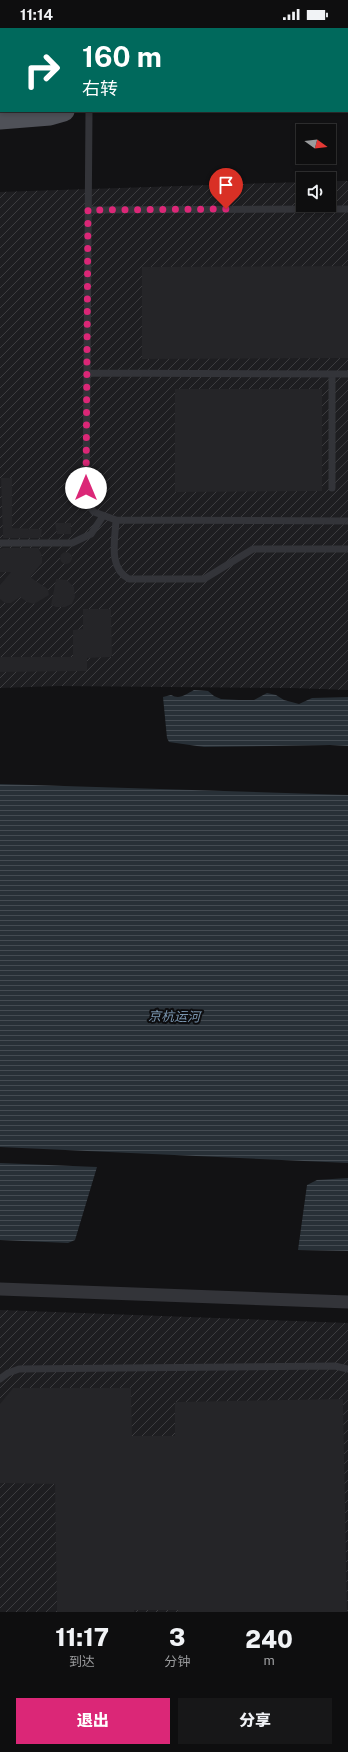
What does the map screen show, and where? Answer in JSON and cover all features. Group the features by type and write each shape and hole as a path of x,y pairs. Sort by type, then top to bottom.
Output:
{"main road":[{"path":"0,119 50,115 60,112"}],"street":[{"path":"0,1289 348,1302"}],"lane":[{"path":"89,112 86,502 94,512 116,520 348,521"},
{"path":"88,210 348,209"},
{"path":"87,373 348,374"},
{"path":"332,374 332,488"},
{"path":"0,543 72,543 91,534 102,516"},
{"path":"116,520 114,557 117,568 122,575 129,579 204,579 253,549 348,549"},
{"path":"0,1379 8,1373 19,1370 335,1366 348,1369"}],"shaded area":[{"path":"336,181 348,181 348,690 295,688 58,686 0,688 0,192 296,182 296,212 336,212"},
{"path":"0,1310 348,1323 348,1612 0,1612"}],"water":[{"path":"194,690 208,691 221,699 239,700 254,700 267,693 299,704 312,698 348,697 348,746 204,747 169,742 167,738 163,697 171,695 180,697"},
{"name":"京杭运河","path":"0,784 348,795 348,1163 0,1147"},
{"path":"0,1163 97,1167 75,1240 68,1243 0,1240"},
{"path":"348,1178 348,1251 298,1250 307,1185 317,1180"}],"building":[{"path":"348,266 348,358 142,359 142,267"},
{"path":"175,389 322,389 322,491 175,492"},
{"path":"1,478 12,478 12,528 42,529 41,538 3,538"},
{"path":"55,523 71,523 71,534 57,534"},
{"path":"38,548 42,555 42,563 30,577 48,589 49,595 34,604 27,602 20,597 11,603 5,603 0,599 0,585 11,572 0,572 0,549"},
{"path":"68,552 71,553 71,563 64,564 61,563 60,556 61,553"},
{"path":"56,579 67,580 74,587 75,597 72,604 65,607 56,607 51,605"},
{"path":"83,609 111,609 112,657 87,658 87,671 0,672 0,657 73,657 73,630 83,629"},
{"path":"13,1388 131,1388 132,1436 175,1436 175,1402 343,1399 347,1612 178,1612 178,1610 134,1610 134,1612 57,1612 55,1484 0,1483 0,1404"}],"route":[{"path":"86,488 88,210 226,209"}]}
